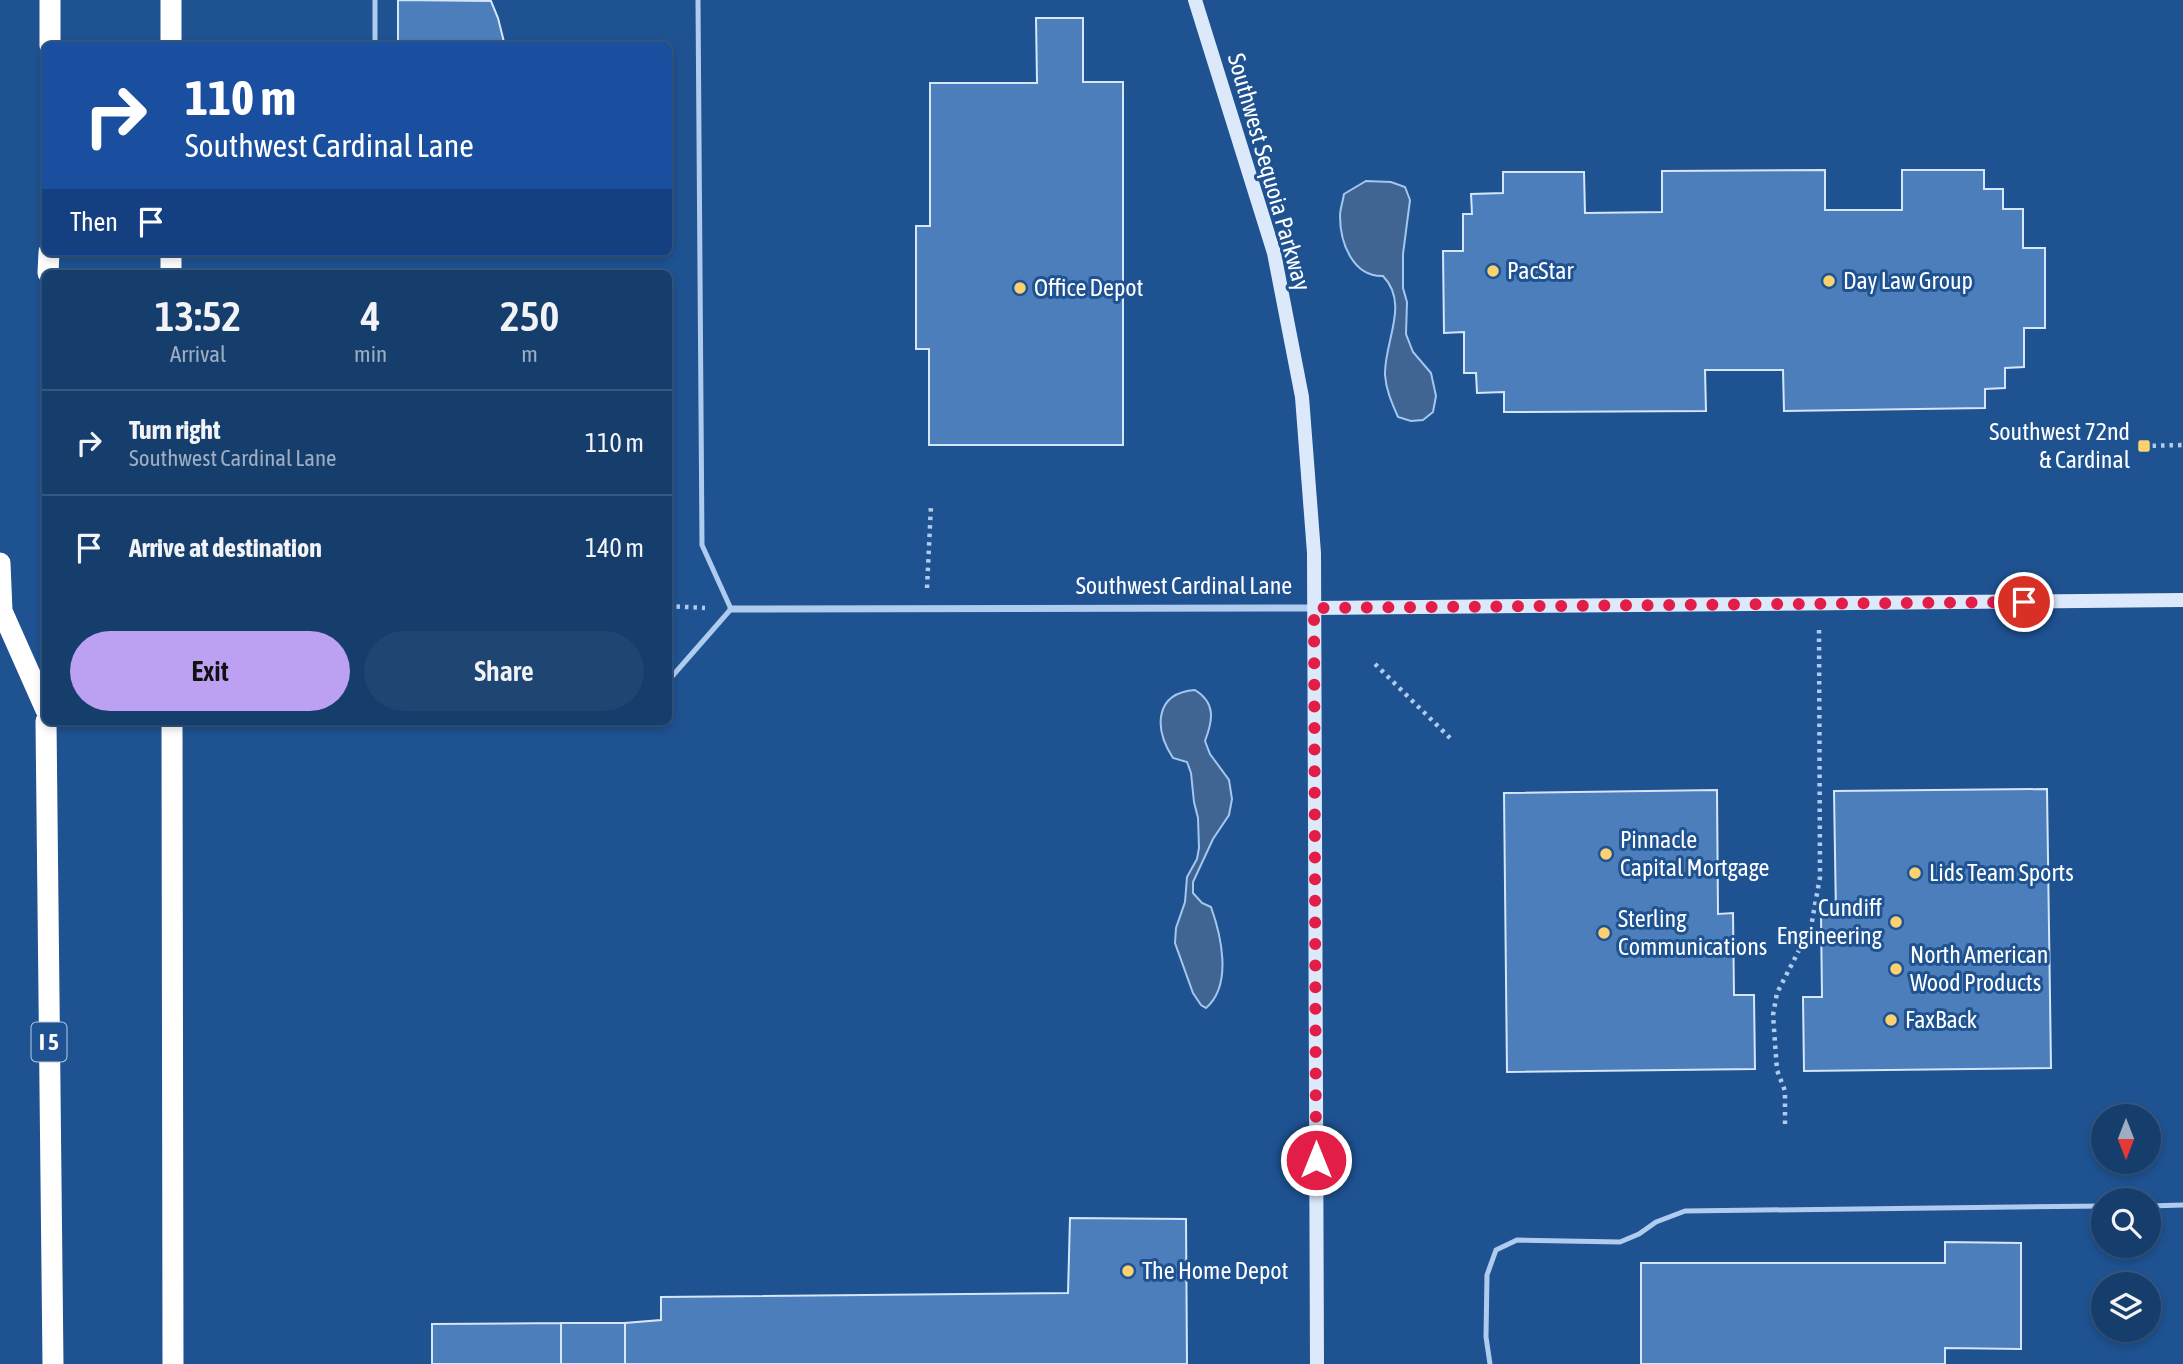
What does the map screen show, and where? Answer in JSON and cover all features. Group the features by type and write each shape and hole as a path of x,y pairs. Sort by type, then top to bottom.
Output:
{"highway":[{"path":"50,0 50,42"},
{"path":"171,0 171,42"},
{"path":"0,564 2,611 42,701"},
{"name":"I 5","path":"46,725 53,1364"},
{"path":"172,725 173,1364"}],"street":[{"name":"Southwest Sequoia Parkway","path":"1195,0 1274,253 1302,397 1310,477 1314,553 1317,1364"},
{"name":"Southwest Cardinal Lane","path":"731,609 1314,608 2183,600"}],"lane":[{"path":"375,0 375,42"},
{"path":"672,676 731,609 702,545 698,0"},
{"path":"2161,1206 2183,1205"},
{"path":"1490,1364 1486,1337 1487,1275 1496,1250 1517,1240 1620,1241 1639,1234 1656,1222 1685,1211 2091,1206"}],"path":[{"path":"2144,446 2183,445"},
{"path":"926,610 931,505"},
{"path":"1786,1124 1785,1091 1777,1070 1773,1015 1777,993 1811,927 1820,877 1819,604"},
{"path":"672,606 731,609"},
{"path":"1376,663 1450,738"}],"water":[{"path":"1366,181 1391,182 1405,187 1410,200 1403,254 1403,288 1407,302 1406,334 1413,352 1431,373 1436,396 1433,412 1423,420 1411,421 1398,417 1387,386 1386,362 1395,311 1395,298 1391,287 1383,276 1373,275 1356,265 1342,237 1340,216 1344,194"},
{"path":"1195,690 1210,706 1210,726 1205,741 1210,754 1229,780 1232,799 1229,815 1213,839 1193,882 1193,893 1202,903 1211,907 1221,945 1220,986 1206,1008 1193,993 1175,943 1176,928 1185,902 1187,877 1197,859 1199,848 1198,818 1191,773 1187,762 1173,758 1161,725 1165,705 1182,693"}],"building":[{"path":"398,0 491,1 504,42 398,42"},
{"name":"Office Depot","path":"1036,18 1083,18 1083,82 1123,82 1123,445 929,445 929,349 916,349 916,226 930,226 930,83 1037,83"},
{"path":"1825,170 1825,210 1902,210 1902,170 1984,170 1984,189 2003,189 2003,209 2023,209 2023,248 2045,248 2045,328 2024,328 2024,367 2005,368 2005,388 1985,389 1985,408 1784,411 1783,370 1705,370 1706,411 1504,412 1504,392 1477,393 1476,373 1464,373 1464,332 1444,333 1443,251 1463,251 1463,214 1472,214 1471,194 1503,193 1503,172 1584,172 1585,213 1662,212 1662,171"},
{"path":"2047,789 2051,1068 1804,1071 1803,997 1822,997 1821,916 1836,915 1834,791"},
{"path":"1717,790 1718,914 1733,913 1734,995 1754,995 1755,1069 1507,1072 1504,793"},
{"name":"The Home Depot","path":"1070,1218 1186,1219 1187,1364 625,1364 625,1323 661,1320 661,1297 1068,1293"},
{"path":"1945,1242 2021,1243 2021,1349 1945,1348 1945,1364 1641,1364 1641,1263 1945,1263"},
{"path":"561,1323 625,1323 625,1364 561,1364"},
{"path":"561,1323 561,1364 432,1364 432,1324"}],"place":[{"name":"PacStar","path":"1493,271"},
{"name":"Day Law Group","path":"1829,281"},
{"name":"Office Depot","path":"1020,288"},
{"name":"Southwest 72nd & Cardinal","path":"2144,446"},
{"name":"Pinnacle Capital Mortgage","path":"1606,854"},
{"name":"Lids Team Sports","path":"1915,873"},
{"name":"Cundiff Engineering","path":"1896,922"},
{"name":"Sterling Communications","path":"1604,933"},
{"name":"North American Wood Products","path":"1896,969"},
{"name":"FaxBack","path":"1891,1020"},
{"name":"The Home Depot","path":"1128,1271"}],"route":[{"path":"1316,1160 1314,608 2024,602"}]}
